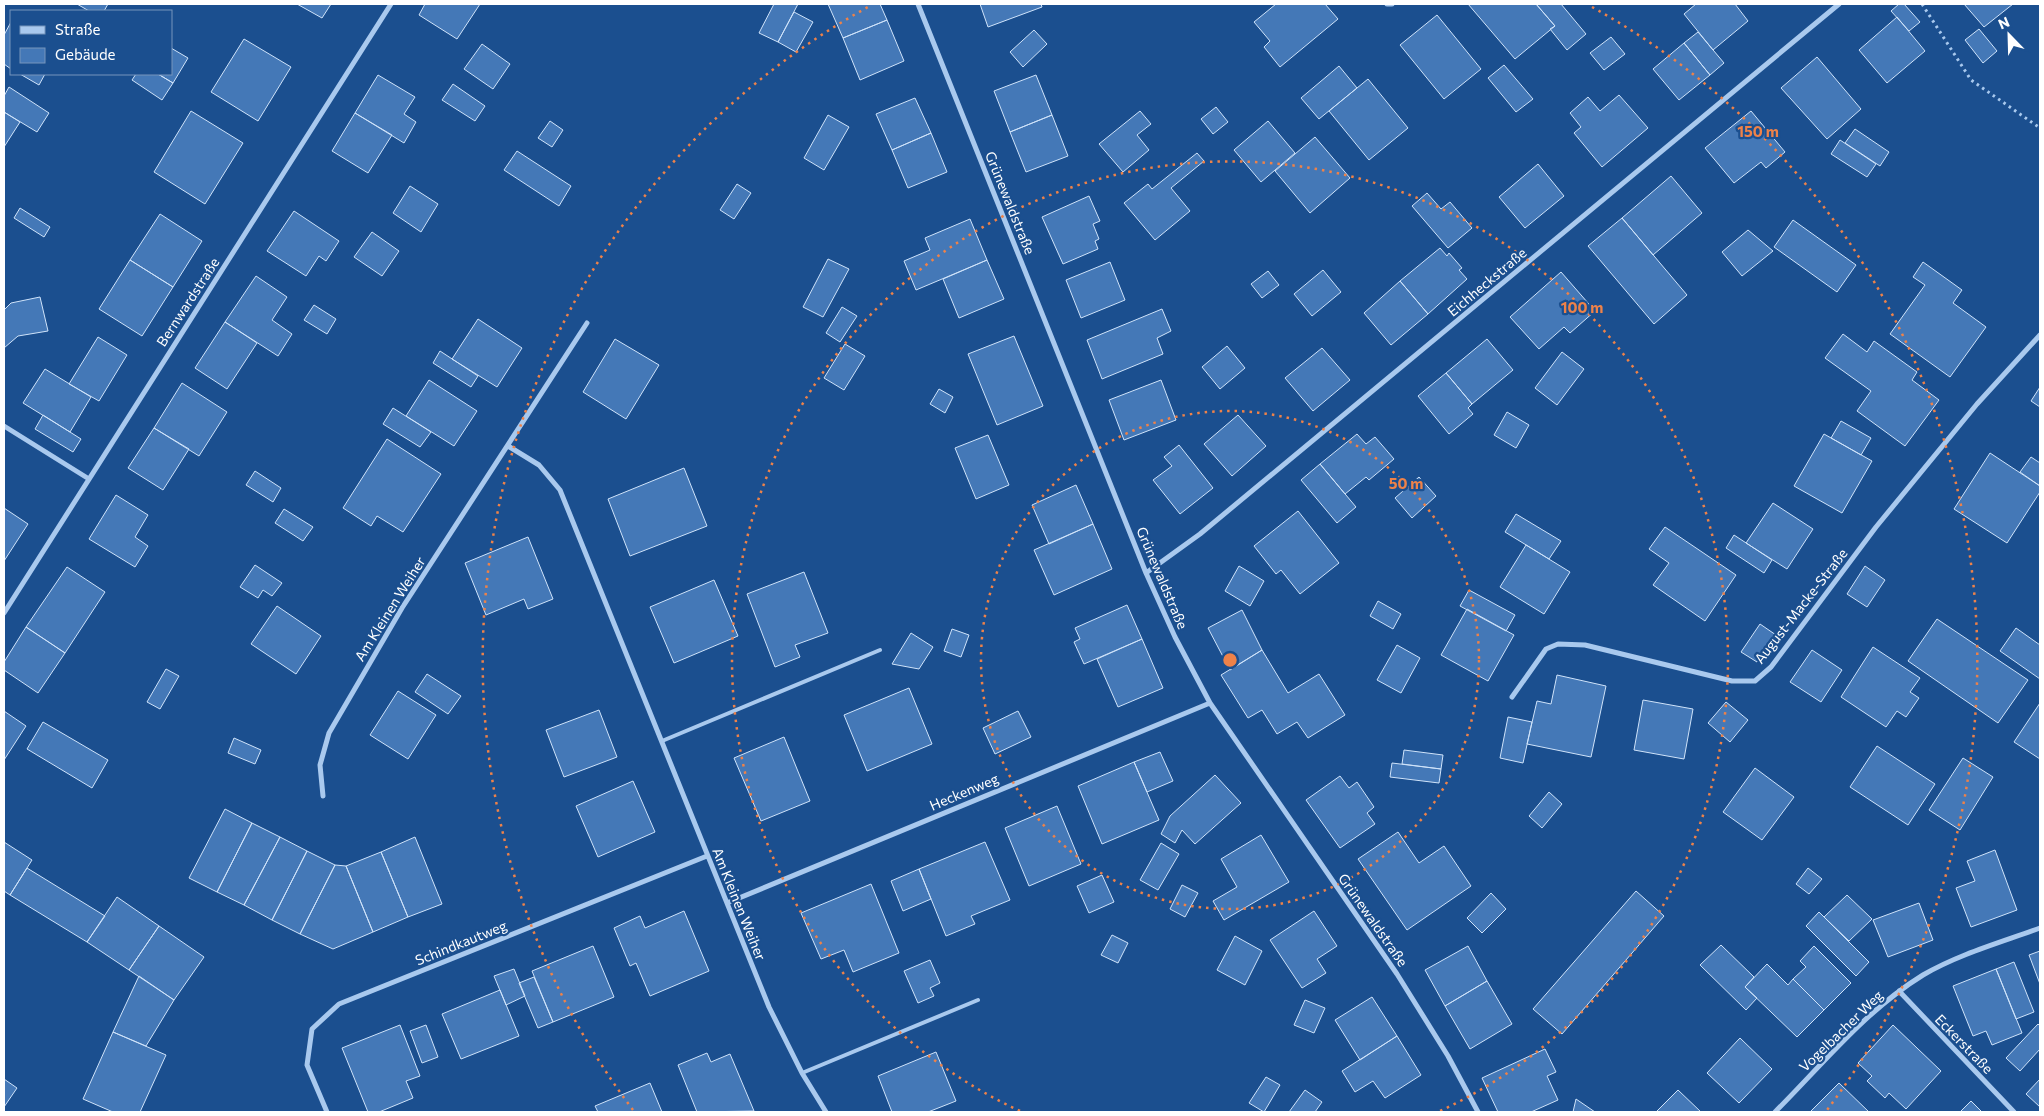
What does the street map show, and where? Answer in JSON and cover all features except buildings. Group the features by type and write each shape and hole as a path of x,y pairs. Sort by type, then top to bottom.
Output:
{"street":[{"name":"Bernwardstraße","path":"4,613 391,4"},
{"name":"Grünewaldstraße","path":"918,4 1146,573 1175,637 1210,703 1397,974 1448,1056 1478,1112"},
{"path":"1387,4 1392,4"},
{"name":"Eichheckstraße","path":"1146,573 1200,534 1839,4"},
{"name":"Am Kleinen Weiher","path":"323,796 320,765 329,733 402,608 587,323"},
{"name":"August-Macke-Straße","path":"1512,697 1546,649 1558,644 1585,644 1732,680 1755,681 1771,668 1876,527 1971,411 2040,335"},
{"path":"4,426 88,479"},
{"name":"Am Kleinen Weiher","path":"508,446 539,465 560,490 769,1007 802,1073 826,1112"},
{"name":"Heckenweg","path":"728,903 1210,703"},
{"name":"Schindkautweg","path":"327,1112 307,1065 312,1029 340,1004 707,856"},
{"name":"Vogelbacher Weg","path":"1775,1112 1879,1007 1899,991 1925,974 1968,954 2040,928"},
{"name":"Eckerstraße","path":"1899,991 2014,1112"}],"lane":[{"path":"662,741 880,650"},
{"path":"802,1073 978,1000"}],"path":[{"path":"1922,4 1971,80 2040,128"}]}
